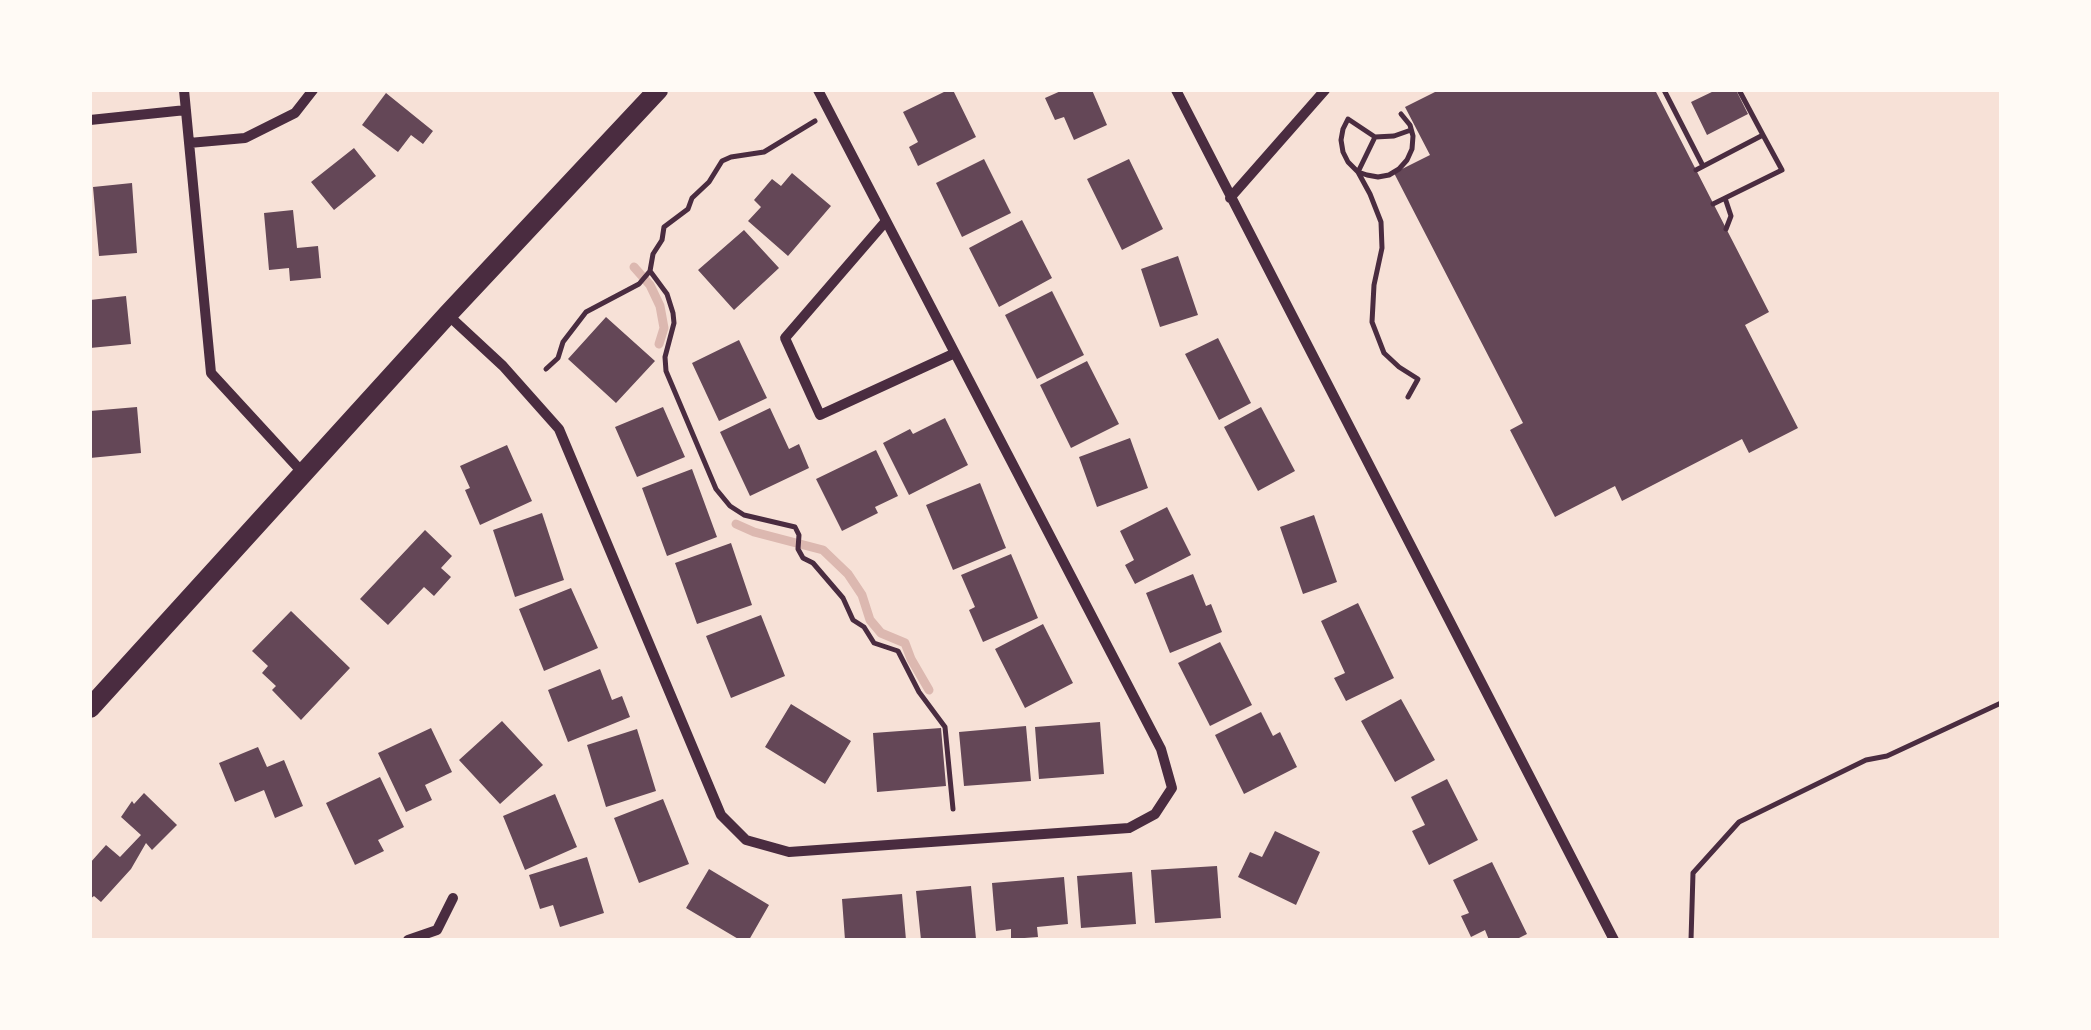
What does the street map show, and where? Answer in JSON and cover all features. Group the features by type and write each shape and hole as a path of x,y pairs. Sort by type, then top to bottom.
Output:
{"main road":[{"path":"90,708 448,314 658,90"}],"street":[{"path":"184,90 211,373 303,472"},
{"path":"188,143 245,138 296,113 313,90"},
{"path":"448,314 502,366 559,430 721,815 746,840 789,852 1129,828 1155,814 1172,788 1161,749 818,90"},
{"path":"1176,90 1614,940"},
{"path":"1230,198 1325,90"},
{"path":"90,120 186,110"},
{"path":"886,220 785,338 820,415 955,353"},
{"path":"408,940 437,930 452,898"}],"path":[{"path":"1664,90 1704,166"},
{"path":"1713,204 1782,170 1739,90"},
{"path":"1358,172 1378,177 1399,169 1407,160 1412,149 1411,130 1400,114"},
{"path":"1408,397 1418,379 1384,354 1372,322 1382,248 1381,222 1358,172 1343,152 1343,129 1348,119 1375,136 1394,136 1411,130"},
{"path":"546,368 558,358 563,342 586,312 639,284 650,270 664,228 688,210 692,198 722,162 764,152 816,121"},
{"path":"1696,170 1763,135"},
{"path":"1358,172 1375,136"},
{"path":"1726,198 1732,216 1726,229"},
{"path":"650,270 667,294 673,312 666,372 716,489 744,516 795,526 803,558 813,562 843,598 854,620 874,643 898,651 919,692 944,727 953,809"},
{"path":"1690,940 1693,874 1739,822 1866,760 1887,756 2001,703"}],"building":[{"path":"953,90 976,137 918,166 909,147 918,142 903,112"},
{"path":"1063,90 1092,90 1107,125 1074,140 1064,117 1055,120 1045,98"},
{"path":"1439,90 1655,90 1769,312 1745,325 1798,428 1749,453 1742,439 1622,501 1615,486 1555,517 1510,430 1523,423 1394,173 1430,155 1405,107"},
{"path":"1716,90 1736,90 1748,114 1707,135 1691,102"},
{"path":"386,93 433,131 423,144 411,135 398,152 362,125"},
{"path":"354,148 376,176 334,210 311,182"},
{"path":"984,159 1011,213 962,237 936,183"},
{"path":"1129,159 1163,229 1122,250 1087,179"},
{"path":"792,173 831,206 788,256 748,221 761,207 754,200 772,179 781,186"},
{"path":"132,183 137,253 99,256 93,187"},
{"path":"293,210 297,248 318,246 321,278 290,281 289,268 269,270 264,213"},
{"path":"1022,220 1052,278 999,307 969,248"},
{"path":"744,230 779,268 734,310 698,270"},
{"path":"1178,256 1198,315 1160,327 1141,269"},
{"path":"1052,291 1084,355 1037,379 1005,315"},
{"path":"126,296 131,344 90,348 90,300"},
{"path":"606,317 655,361 616,403 568,359"},
{"path":"1218,338 1251,403 1219,420 1185,354"},
{"path":"739,340 767,398 719,421 692,363"},
{"path":"1087,361 1119,424 1071,448 1040,385"},
{"path":"137,407 141,453 90,458 90,411"},
{"path":"663,407 685,457 637,477 615,427"},
{"path":"1261,407 1295,471 1258,491 1224,427"},
{"path":"770,408 789,449 799,444 809,468 750,496 720,432"},
{"path":"945,418 968,465 909,495 883,443"},
{"path":"1130,438 1148,488 1097,507 1079,457"},
{"path":"507,445 532,501 480,525 460,466"},
{"path":"876,450 898,496 875,507 878,513 842,531 816,479"},
{"path":"692,469 717,537 667,556 642,488"},
{"path":"980,483 1006,548 953,570 926,505"},
{"path":"1167,507 1191,555 1135,584 1125,565 1134,560 1120,531"},
{"path":"542,513 564,580 515,597 493,530"},
{"path":"1314,515 1337,582 1303,594 1280,527"},
{"path":"425,530 452,556 441,568 451,577 434,596 424,587 388,625 360,599"},
{"path":"731,543 752,605 697,624 675,563"},
{"path":"1011,554 1038,618 983,642 969,610 975,607 961,575"},
{"path":"1193,574 1222,632 1170,653 1146,593"},
{"path":"571,588 598,648 544,671 519,609"},
{"path":"1358,603 1394,678 1346,701 1334,678 1345,673 1321,621"},
{"path":"291,611 350,668 301,720 272,690 276,686 262,673 268,666 252,651"},
{"path":"761,615 785,676 731,698 706,636"},
{"path":"1043,624 1073,683 1025,708 995,649"},
{"path":"1220,642 1252,705 1210,726 1178,663"},
{"path":"600,669 612,700 622,696 630,717 568,742 548,690"},
{"path":"1401,699 1435,760 1395,782 1361,721"},
{"path":"791,704 851,741 825,784 765,747"},
{"path":"1261,712 1273,736 1280,732 1297,767 1244,794 1215,735"},
{"path":"502,721 543,765 500,804 459,760"},
{"path":"1100,722 1104,774 1039,779 1035,727"},
{"path":"1026,726 1031,781 964,786 959,732"},
{"path":"431,728 452,772 425,785 432,800 406,812 378,753"},
{"path":"941,728 946,786 877,792 873,733"},
{"path":"637,729 656,791 606,807 587,745"},
{"path":"258,747 267,767 284,760 303,806 275,818 264,790 235,802 219,763"},
{"path":"380,777 404,827 378,840 384,851 355,865 326,803"},
{"path":"1447,779 1478,840 1429,865 1412,831 1425,825 1411,797"},
{"path":"144,793 177,825 152,850 146,843 131,869 101,902 94,896 90,899 90,863 106,845 120,857 141,835 121,817 132,801 134,804"},
{"path":"555,794 577,847 525,870 503,816"},
{"path":"663,799 689,864 639,883 614,818"},
{"path":"1275,831 1320,852 1296,905 1238,877 1250,852 1262,857"},
{"path":"587,857 604,913 560,927 553,905 540,909 529,875"},
{"path":"1492,862 1527,934 1515,940 1489,940 1485,930 1471,937 1461,916 1469,913 1453,880"},
{"path":"1217,866 1221,918 1155,923 1151,870"},
{"path":"709,869 769,905 749,940 740,940 686,908"},
{"path":"1132,872 1136,924 1081,928 1077,876"},
{"path":"1064,877 1068,924 1037,927 1038,937 1011,939 1011,929 996,931 992,883"},
{"path":"971,886 976,939 921,940 916,891"},
{"path":"902,894 906,940 845,940 842,899"}],"waterway":[{"path":"634,267 650,285 660,306 664,328 659,344"},
{"path":"736,524 823,550 848,574 862,595 870,620 881,633 905,643 929,690"}]}
